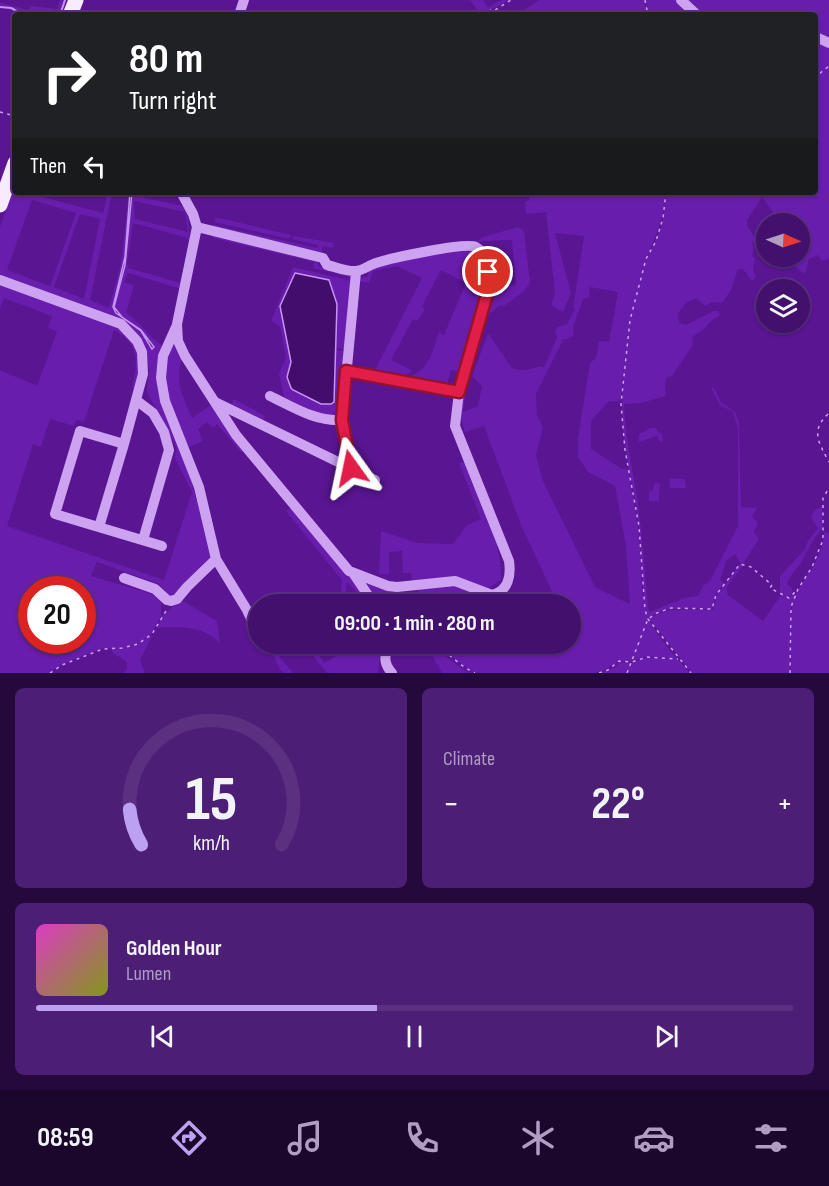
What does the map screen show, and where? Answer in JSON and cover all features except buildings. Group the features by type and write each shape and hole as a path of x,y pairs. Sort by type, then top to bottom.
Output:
{"main road":[{"path":"0,205 12,171"}],"street":[{"path":"681,0 694,12"},
{"path":"183,195 194,214 197,227 177,324 164,356 162,388 170,418 199,487 216,559 248,612"},
{"path":"177,324 180,347 241,442 343,564 358,575 388,586 455,581 492,595 499,593 507,584 509,561 455,426 459,392 487,294 487,262 480,251 469,245 448,248 374,263 357,272 327,265 323,258 197,227"},
{"path":"351,468 342,420 357,272"},
{"path":"0,280 121,324 130,331 142,352 143,374 99,527"},
{"path":"346,371 459,392"},
{"path":"270,396 309,415 332,421 342,420"},
{"path":"136,400 153,413 164,432 170,450 143,540"},
{"path":"215,402 375,480"},
{"path":"124,444 80,431 55,514 162,546"},
{"path":"124,578 155,589 166,600 177,600 216,559"},
{"path":"358,575 368,594"},
{"path":"386,654 385,663 392,673"}],"path":[{"path":"490,12 511,0"},
{"path":"667,195 663,218 656,241 646,259 630,320 621,404 625,450 639,526 642,590 648,619 691,673"},
{"path":"828,414 819,423 817,437 829,462"},
{"path":"627,673 648,619 671,608 712,609 716,595 740,564 751,567 772,585 770,588 789,598 808,576 824,540 823,498 829,488"},
{"path":"790,673 791,607 798,589"},
{"path":"50,673 62,665 103,649 138,644 153,634 163,613 177,600"},
{"path":"447,654 464,668 475,673"},
{"path":"599,673 619,662 632,662 647,657 678,659"}],"shaded area":[{"path":"60,0 64,0 60,12 21,12 0,7 0,3 28,10 31,6 57,9"},
{"path":"470,0 483,0 488,7 502,0 509,0 487,12 476,12"},
{"path":"540,0 645,0 647,12 520,12"},
{"path":"646,0 679,0 690,12 648,12"},
{"path":"683,0 829,0 829,40 818,35 818,12 697,12"},
{"path":"818,40 829,45 829,258 822,261 818,255 810,259 810,213 774,213 762,197 747,220 747,226 756,239 752,244 754,247 752,256 755,258 753,270 756,277 752,281 743,269 738,269 731,290 722,303 713,302 705,306 696,298 687,302 678,313 679,323 686,325 713,311 718,311 720,315 692,337 693,345 672,376 666,378 666,396 641,403 624,404 650,612 684,598 698,596 703,586 710,581 738,526 738,428 733,412 720,405 711,388 714,388 721,402 735,412 739,422 741,507 757,508 752,517 758,523 754,532 759,539 743,564 735,554 726,561 720,580 724,583 716,594 712,609 671,609 648,618 643,596 636,502 624,440 622,408 624,365 634,299 663,218 667,195 818,195"},
{"path":"12,194 35,195 103,213 107,195 111,195 90,300 109,308 121,264 130,195 125,257 113,307 116,314 140,331 152,348 154,346 141,330 122,317 114,307 127,253 132,195 183,206 183,199 188,223 189,247 182,289 128,273 124,282 134,285 126,313 156,341 166,347 160,371 213,557 171,599 159,584 97,562 91,576 18,576 18,654 88,654 62,664 49,673 0,673 0,370 37,386 57,332 48,327 52,316 4,298 0,309 0,283 117,328 126,334 136,347 139,362 137,389 132,388 136,362 133,348 129,341 114,330 84,422 76,420 74,426 50,419 41,447 33,444 7,526 164,580 192,492 175,458 176,447 147,392 149,371 147,357 134,333 0,276 0,227","holes":["32,200 76,213 50,286 7,270","134,201 185,212 188,232 135,219","80,214 100,219 84,299 54,287","133,223 188,238 189,247 180,283 129,268 127,264"]},
{"path":"130,195 132,195 125,265 114,307 122,317 141,330 154,347 152,349 141,331 116,313 113,307 125,257"},
{"path":"522,195 666,195 659,226 639,281 632,311 621,401 608,402 591,421 591,449 622,469 628,469 638,526 645,610 658,634 690,673 601,673 615,667 619,662 632,663 647,657 676,659 647,656 631,661 619,661 596,673 476,673 449,654 581,654 581,594 553,594 521,525 484,426 465,432 459,411 462,397 465,397 463,412 478,406 482,386 472,376 488,333 511,367 522,370 541,366 544,368 557,337 555,331 557,327 567,324 575,309 573,308 584,236 555,233 571,293 563,312 551,305 555,294 546,212 526,214 525,202 529,200 529,196","holes":["590,287 618,292 609,342 599,341 596,358 590,363 578,438 578,457 588,472 615,486 626,546 630,604 595,587 542,479 536,455 543,427 537,415 536,394 563,340 571,338 574,334 573,327 583,299 589,297"]},
{"path":"215,217 291,235 289,239 214,222"},
{"path":"214,225 317,248 318,245 292,239 294,236 334,243 333,248 323,246 321,253 212,227"},
{"path":"518,227 524,231 530,283 524,291 489,314 486,311 491,287 516,285 512,240 477,241 483,237"},
{"path":"213,235 319,259 318,266 353,276 313,268 314,262 213,238"},
{"path":"466,248 475,252 482,261 486,282 463,372 451,370 447,385 411,376 423,369 427,363 439,332 444,335 466,283 441,270 422,306 425,310 417,321 413,319 391,360 413,371 399,379 374,372 422,278 397,266 373,271 369,283 359,281 360,278 367,277 370,268"},
{"path":"293,267 352,281 346,349 337,348 337,350 345,351 338,414 323,416 285,401 279,373 286,358 280,326 271,321"},
{"path":"796,267 807,267 805,274"},
{"path":"295,273 329,280 337,304 334,402 331,404 321,404 293,390 287,377 291,362 280,306"},
{"path":"173,343 182,358 179,382 192,418 212,404 362,594 357,594 347,582 345,594 341,594 342,580 286,511 291,507 244,451 241,452 217,424 213,428 207,422 198,429 203,441 186,449 168,397 166,372"},
{"path":"234,399 265,416 262,423 230,406"},
{"path":"656,428 662,434 663,441 660,442 657,436 639,442 639,434"},
{"path":"459,463 465,463 484,506 494,535 498,549 501,580 487,589 441,579 412,581 411,573 403,573 402,551 389,552 389,574 379,574 381,531 418,543 453,544 467,525 481,519"},
{"path":"669,478 685,479 686,488 670,488"},
{"path":"655,482 660,484 659,501 649,501 649,492 653,490"},
{"path":"822,506 823,528 790,578 787,584 792,588 792,595 786,597 780,593 780,576 805,549 818,528 811,518 814,511"},
{"path":"824,532 829,534 829,673 791,673 792,605 821,551"},
{"path":"740,564 743,565 726,588 728,595 763,621 781,595 789,598 796,592 791,607 790,673 692,673 649,619 672,610 713,610 717,595"},
{"path":"96,577 149,593 158,598 161,602 161,616 152,633 138,644 122,648 103,648 96,651"},
{"path":"369,583 395,594 369,594 364,587"},
{"path":"451,583 483,594 418,594 417,588"},
{"path":"181,600 217,621 220,643 206,633 190,628 157,628 162,616"},
{"path":"153,634 140,660 145,673 123,673 127,669 127,662 113,653 110,648 133,646"},
{"path":"272,654 277,654 293,673 284,673"},
{"path":"312,654 318,654 324,663 339,654 376,656 381,654 378,673 327,673"},
{"path":"432,654 443,654 464,670 473,673 442,673"}],"waterway":[{"path":"61,12 65,0"},
{"path":"0,7 11,8 18,12"}],"route":[{"path":"351,468 342,420 346,371 459,392 487,294 488,272"}]}
